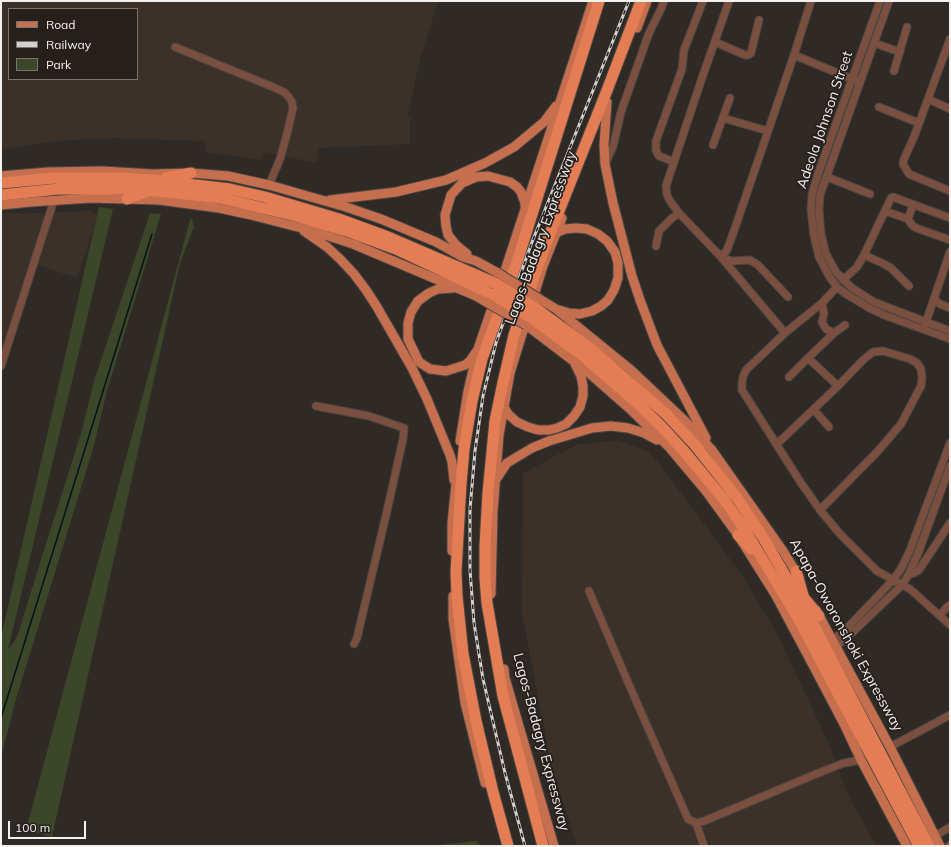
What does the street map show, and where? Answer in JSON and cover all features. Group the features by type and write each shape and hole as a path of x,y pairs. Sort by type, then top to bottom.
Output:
{"highway":[{"name":"Lagos-Badagry Expressway","path":"508,846 476,721 463,654 456,572 464,456 472,402 482,359 516,265 599,1"},
{"name":"Lagos-Badagry Expressway","path":"543,846 503,696 486,603 485,546 488,493 495,428 502,387 517,328 545,246 641,1"},
{"path":"128,194 152,187 175,177 191,173"},
{"path":"175,177 190,185"},
{"name":"Apapa-Oworonshoki Expressway","path":"1,183 55,178 118,178 152,187 221,198 292,215 350,232 396,249 490,298 532,312 591,349 670,419 695,445 737,498 764,539 786,578 815,618 932,841"},
{"name":"Apapa-Oworonshoki Expressway","path":"152,187 190,185 230,189 264,197 339,218 496,278 532,312 636,402 661,426 726,502 741,532 762,566 798,618 919,846"},
{"name":"Apapa-Oworonshoki Expressway","path":"1,195 58,189 128,194"},
{"path":"741,532 762,566"},
{"path":"796,572 804,599"},
{"path":"786,578 804,599 815,618"}],"main road":[{"name":"Lagos-Badagry Expressway","path":"502,846 465,703 453,619 452,523 454,495 468,391 478,349 524,214 593,1"},
{"name":"Lagos-Badagry Expressway","path":"554,846 505,678 490,595 492,512 499,435 510,373 543,266 647,1"},
{"path":"324,201 396,192 446,180 485,163 514,147 544,122 564,92"},
{"path":"607,102 604,139 605,164 613,203 632,276 657,345 712,450"},
{"name":"Apapa-Oworonshoki Expressway","path":"1,176 48,172 102,170 219,208 314,231 353,244 476,296 490,298"},
{"name":"Apapa-Oworonshoki Expressway","path":"1,205 128,194 191,173 228,176 269,185 346,207 381,219 436,242 463,257 476,261 496,278"},
{"path":"476,261 456,245 448,235 446,226 445,215 451,195 462,183 476,177 488,176 510,182 521,192 525,203 524,214"},
{"path":"288,225 303,231 327,247 354,274 377,307 412,368 450,454 453,472 454,495"},
{"path":"556,233 565,229 576,228 587,229 598,234 607,241 615,252 618,263 618,278 614,290 608,300 601,306 592,311 580,314 569,313 556,309"},
{"path":"460,289 438,289 429,293 418,301 411,312 408,323 408,339 419,362 430,368 446,371 465,365 470,361 478,349"},
{"name":"Apapa-Oworonshoki Expressway","path":"532,312 556,309 645,382 712,450 770,531 796,572 815,618 834,644 890,747 932,841 940,846"},
{"name":"Apapa-Oworonshoki Expressway","path":"532,312 574,361 629,408 669,446 741,532"},
{"path":"504,407 508,414 516,422 538,430 549,430 566,424 580,407 583,396 584,386 574,361"},
{"path":"496,480 507,463 532,448 548,441 592,428 611,426 628,428 644,433 669,446"},
{"name":"Apapa-Oworonshoki Expressway","path":"762,566 845,726 861,760 907,846"}],"street":[{"path":"605,164 613,147 621,112 649,33 662,9 664,1"},
{"path":"674,162 659,156 656,151 656,141 682,68 684,50 703,1"},
{"path":"729,1 666,186 667,195 679,213 722,257 785,333"},
{"path":"722,257 727,250 811,1"},
{"name":"Adeola Johnson Street","path":"880,1 812,194 811,210 814,236 819,257 829,276 837,287 871,309 950,339"},
{"name":"Adeola Johnson Street","path":"889,1 820,195 819,210 821,234 826,254 836,272 852,288 874,302 950,331"},
{"path":"715,42 748,55 751,53 759,20"},
{"path":"894,71 907,27"},
{"path":"950,39 903,164 909,174 950,190"},
{"path":"874,43 900,52"},
{"path":"175,47 284,92 289,97 292,102 292,108 287,134 280,159 269,185"},
{"path":"794,55 860,82"},
{"path":"713,145 730,98"},
{"path":"928,99 950,108"},
{"path":"879,107 919,123"},
{"path":"723,118 768,131"},
{"path":"827,177 870,194"},
{"path":"843,280 857,267 864,256 891,198 893,197 950,218"},
{"path":"1,366 54,200"},
{"path":"908,219 913,205"},
{"path":"885,211 908,219 916,228 950,240"},
{"path":"656,246 659,231 679,213"},
{"path":"923,330 950,252"},
{"path":"864,256 891,268 909,286"},
{"path":"722,257 732,261 750,260 758,265 788,296"},
{"path":"837,287 822,303 785,333 746,370 743,377 742,390 801,483 820,510 840,534 878,571 910,589 950,625"},
{"path":"934,299 940,304 950,308"},
{"path":"822,303 824,314 822,322 826,329 834,333"},
{"path":"789,377 844,325"},
{"path":"777,444 873,352 883,351 910,359 917,363 921,369 921,386 901,424 878,451 820,510"},
{"path":"808,358 838,386"},
{"path":"316,406 369,416 404,428 388,511 357,638 354,644"},
{"path":"814,410 830,427"},
{"path":"834,644 902,569 950,443"},
{"path":"834,644 854,632 902,585 909,574 947,484 950,466"},
{"path":"939,473 948,476"},
{"path":"936,481 947,484"},
{"path":"909,574 919,570 950,523"},
{"path":"589,591 688,819 696,823 704,821 844,763 861,760"},
{"path":"940,615 950,605"},
{"path":"890,747 950,715"},
{"path":"696,823 704,846"},
{"path":"932,841 950,827"}],"shaded area":[{"path":"1,1 438,1 421,56 407,117 410,118 410,144 319,148 316,163 264,152 261,160 206,152 205,141 117,138 65,140 1,149"},
{"path":"89,211 98,215 77,278 31,263 1,356 1,213"},
{"path":"619,440 649,452 741,574 777,634 830,746 847,793 876,846 577,846 551,764 522,613 523,474 575,445"}],"green space":[{"path":"99,207 113,209 8,650 17,637 82,430 94,381 150,213 161,214 107,391 93,449 16,699 1,757 1,637"},
{"path":"191,216 194,227 180,263 52,837 34,832 27,826"},
{"path":"476,841 482,846 429,846"}],"waterway":[{"path":"1,718 152,234"}],"railway":[{"path":"525,846 505,773 483,679 474,623 470,570 470,509 475,451 483,396 496,343 532,242 629,1"}]}
